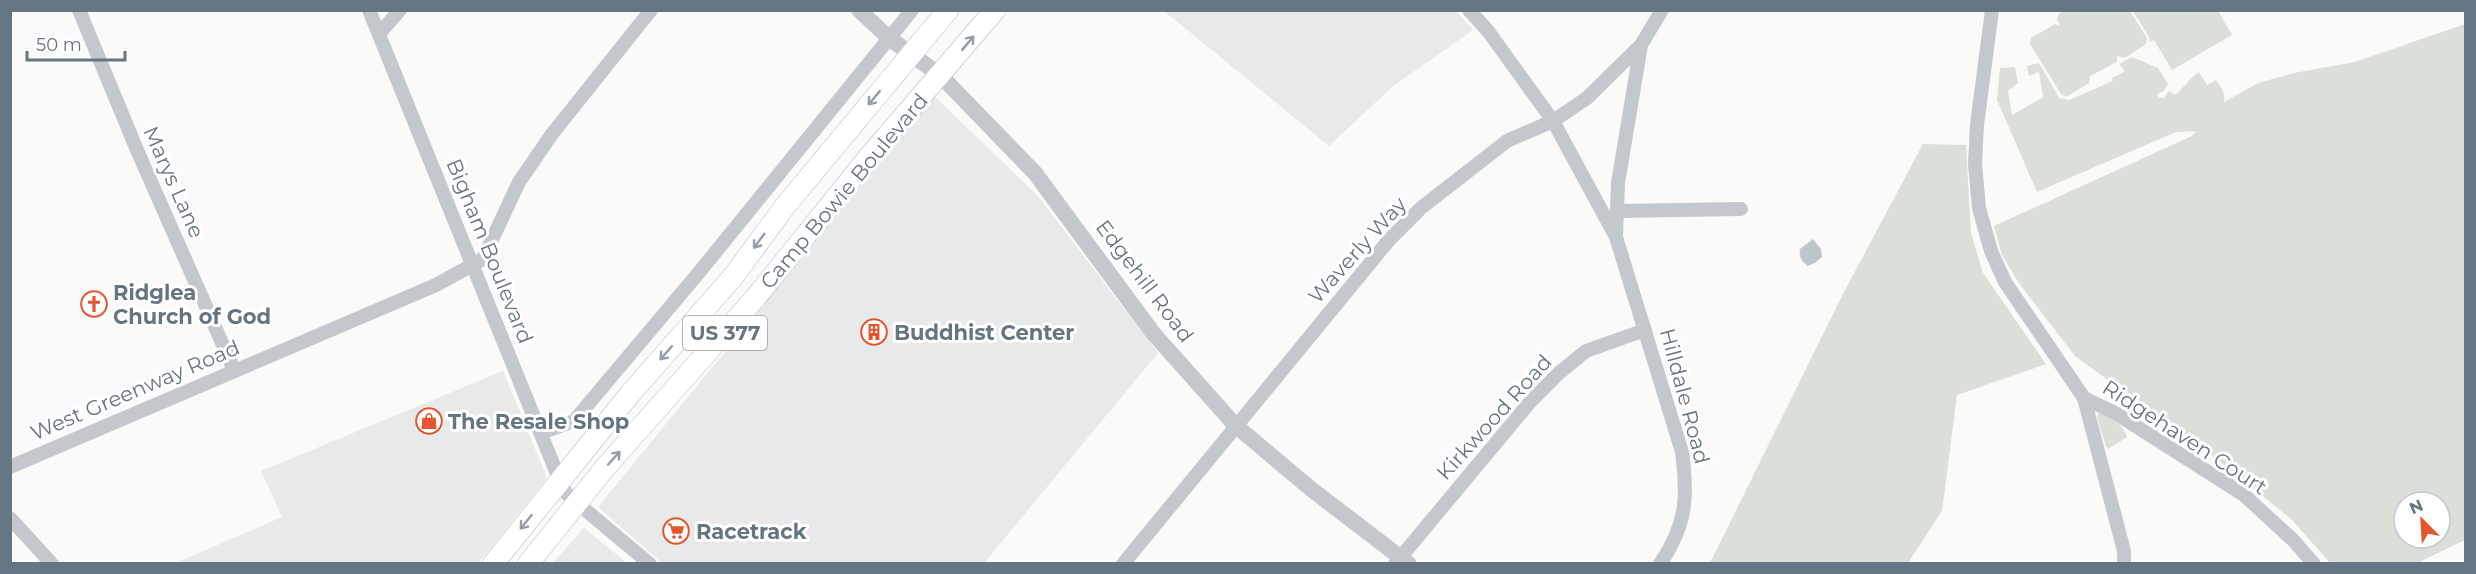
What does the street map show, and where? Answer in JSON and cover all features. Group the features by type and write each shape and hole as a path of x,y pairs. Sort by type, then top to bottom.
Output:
{"main road":[{"name":"Camp Bowie Boulevard","path":"493,564 630,394 732,278 786,205 948,10"},
{"name":"Camp Bowie Boulevard","path":"528,564 604,469 756,297 868,158 941,76 995,10"},
{"path":"732,278 756,297"}],"street":[{"name":"Marys Lane","path":"79,10 137,150 234,370"},
{"name":"Bigham Boulevard","path":"369,10 566,493 650,564"},
{"path":"379,34 400,10"},
{"path":"474,265 483,259 519,182 552,134 651,10"},
{"name":"Edgehill Road","path":"859,10 889,38 941,76 1035,173 1153,333 1235,425 1402,562"},
{"path":"541,434 574,421 701,270 912,10"},
{"name":"Hilldale Road","path":"1469,10 1488,31 1553,121 1616,237 1682,452 1686,484 1685,508 1678,532 1660,564"},
{"name":"Waverly Way","path":"1123,564 1389,240 1421,208 1507,141 1553,121 1597,90 1641,45 1662,10"},
{"path":"1992,10 1977,125 1975,164 1979,208 1991,251 2005,282 2084,398 2124,551 2124,564"},
{"name":"Hilldale Road","path":"1616,237 1618,183 1641,45"},
{"path":"1617,211 1741,208"},
{"name":"West Greenway Road","path":"10,466 436,285 474,265"},
{"name":"Kirkwood Road","path":"1402,562 1530,402 1559,373 1586,351 1646,330"},
{"name":"Ridgehaven Court","path":"2084,398 2117,414 2244,495 2293,540 2314,564"},
{"path":"10,518 52,564"}],"shaded area":[{"path":"1164,11 1456,11 1473,30 1392,87 1329,146"},
{"path":"2063,11 2130,11 2147,38 2146,44 2125,58 2117,56 2117,62 2090,76 2089,83 2066,97 2061,94 2030,44 2031,38 2055,24 2060,26 2057,19"},
{"path":"2133,11 2218,11 2232,35 2172,70 2154,40 2149,42 2150,39"},
{"path":"2465,24 2465,540 2452,546 2452,490 2392,490 2392,550 2444,550 2417,563 2330,563 2292,520 2231,470 2075,356 2018,282 2002,255 1994,226 2192,136 2196,131 2176,132 2037,192 1997,100 2000,68 2015,67 2018,83 2008,91 2012,115 2043,97 2039,72 2029,76 2027,66 2039,63 2059,98 2069,100 2113,81 2112,78 2125,71 2119,64 2132,57 2158,68 2168,84 2164,91 2157,94 2159,98 2164,98 2169,91 2175,95 2199,72 2207,85 2216,80 2223,90 2224,102 2258,83 2294,73 2355,62"},
{"path":"934,96 1037,195 1158,353 984,563 662,563 598,507"},
{"path":"1923,144 1966,145 1971,233 1983,273 2046,364 1957,395 1942,511 1908,563 1710,563 1842,296"},
{"path":"1813,239 1821,249 1822,257 1808,266 1801,259 1800,249"},
{"path":"503,371 547,478 478,563 176,563 282,517 261,471"},
{"path":"2099,413 2116,422 2127,437 2108,449 2097,418"},
{"path":"584,528 627,563 553,563"}],"place":[{"name":"Ridglea Church of God","path":"94,304"},
{"name":"Buddhist Center","path":"874,332"},
{"name":"The Resale Shop","path":"429,421"},
{"name":"Racetrack","path":"676,531"}]}
